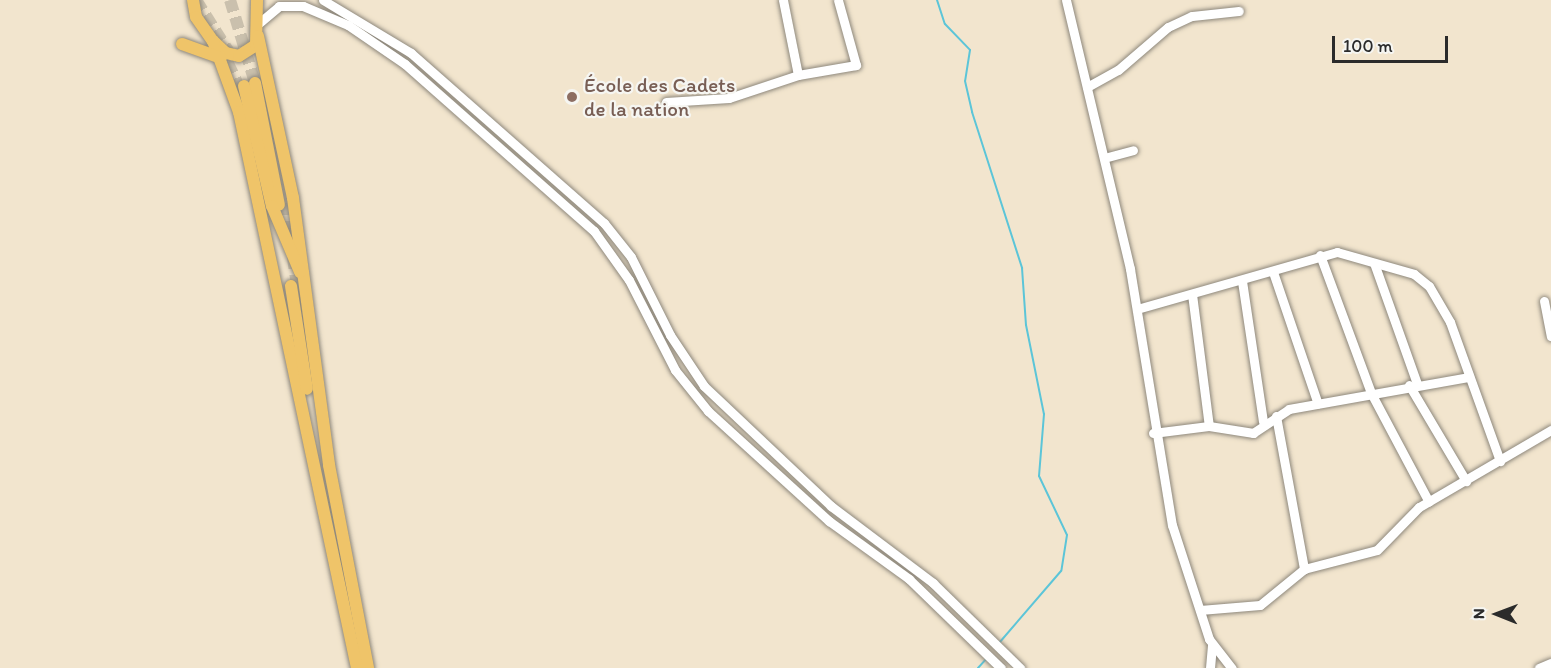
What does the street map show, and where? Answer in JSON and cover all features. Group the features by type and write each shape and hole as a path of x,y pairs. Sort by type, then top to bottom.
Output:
{"main road":[{"path":"180,0 193,6 213,41 239,112 278,285 357,668"},
{"path":"213,41 226,53 239,56 254,48 259,23 257,0"},
{"path":"258,36 279,118 316,474"},
{"path":"182,44 221,58"},
{"path":"250,84 274,213 298,285 329,465 368,668"},
{"path":"250,84 272,223 278,285"},
{"path":"250,84 282,204"}],"street":[{"path":"323,0 411,53 604,223 631,257 670,335 704,386 839,512 925,576 1020,668"},
{"path":"783,0 798,75"},
{"path":"666,102 729,98 798,75 856,65 838,0"},
{"path":"1066,0 1137,309 1154,433 1172,525 1206,633 1212,645 1233,668"},
{"path":"259,23 279,6 303,6 348,25 405,64 594,231 620,264 685,386 829,521 909,579 1001,668"},
{"path":"1087,87 1118,70 1168,27 1192,16 1239,10"},
{"path":"1104,158 1133,150"},
{"path":"1137,309 1273,272 1320,255 1338,252 1414,274 1429,286 1450,322 1500,461"},
{"path":"1320,255 1371,393 1429,502"},
{"path":"1374,263 1413,384 1466,482"},
{"path":"1273,272 1318,404"},
{"path":"1242,281 1263,421"},
{"path":"1192,294 1209,426"},
{"path":"1544,301 1551,336"},
{"path":"1154,433 1209,426 1253,433 1263,421 1318,404 1413,384 1470,377"},
{"path":"1276,416 1304,569"},
{"path":"1201,614 1260,605 1304,569 1377,550 1405,517 1551,430"},
{"path":"1210,668 1212,645"},
{"path":"1539,668 1551,663"}],"waterway":[{"path":"937,0 945,24 970,50 965,81 972,112 1022,268 1026,325 1044,414 1039,476 1067,535 1061,571 999,643"},
{"path":"978,668 986,659"}],"tunnel":[{"path":"196,0 229,52"},
{"path":"230,0 255,83"},
{"path":"220,46 239,87"},
{"path":"285,203 297,285"}],"place":[{"name":"École des Cadets de la nation","path":"572,97"}]}
